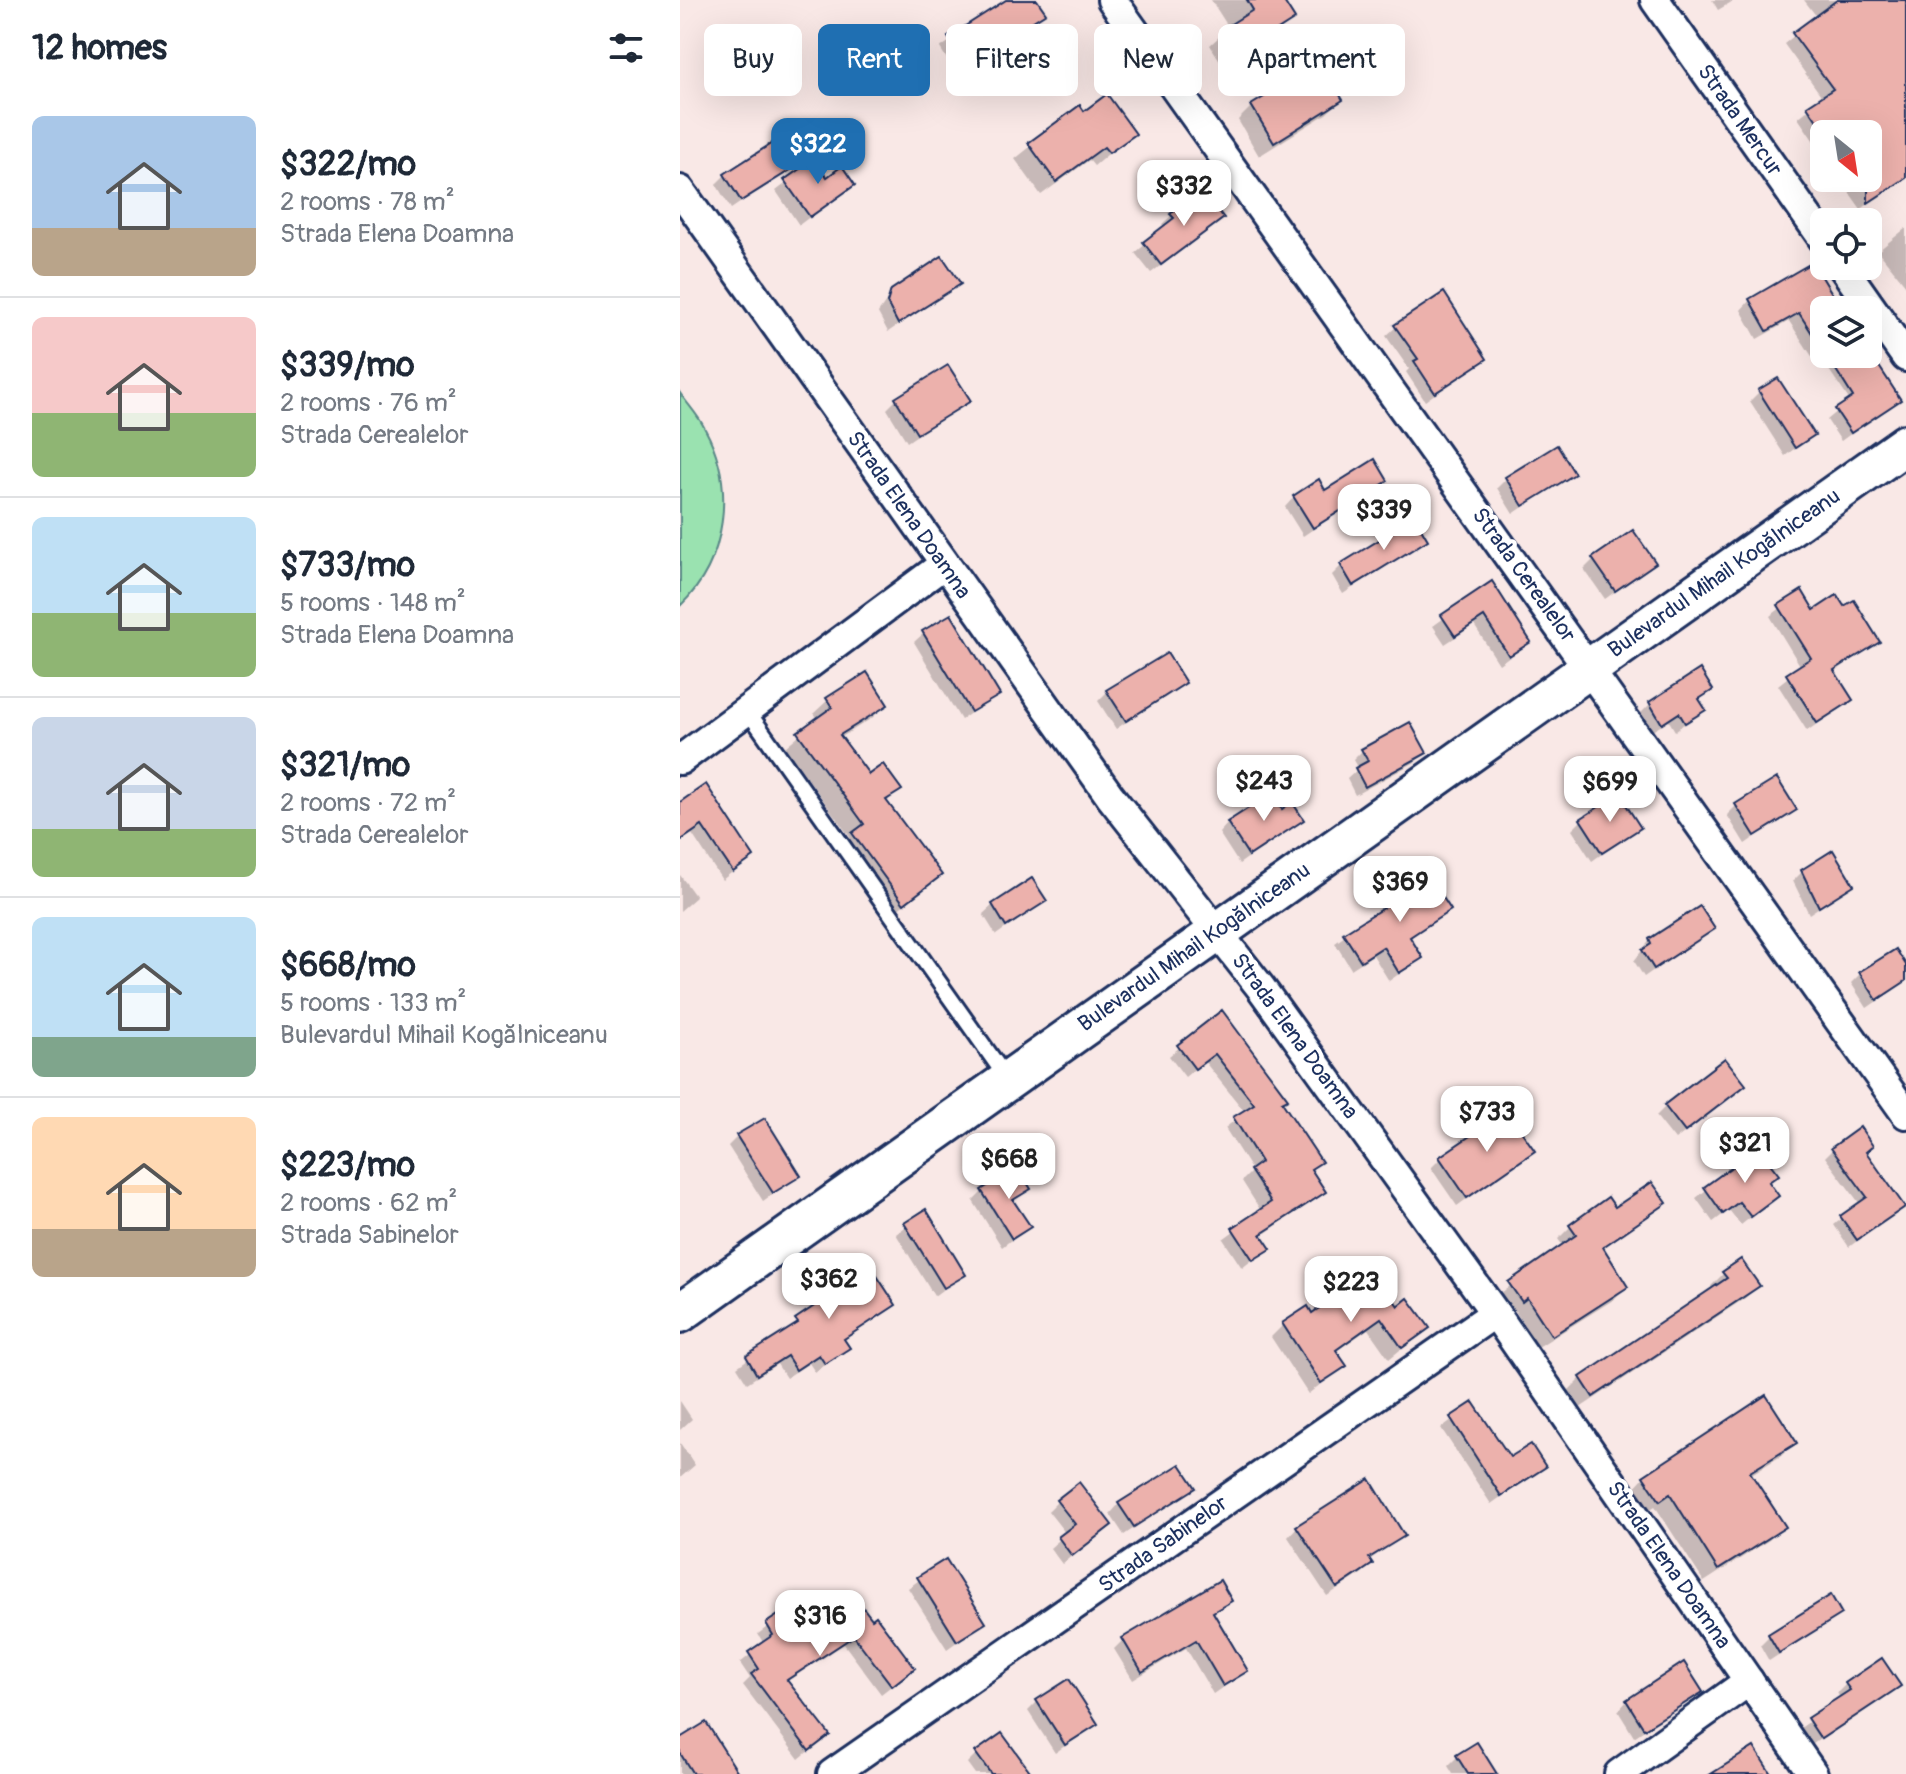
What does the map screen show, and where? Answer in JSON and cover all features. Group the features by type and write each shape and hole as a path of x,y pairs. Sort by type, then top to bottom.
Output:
{"main road":[{"name":"Bulevardul Mihail Kogălniceanu","path":"680,1313 1906,444"}],"street":[{"name":"Strada Cerealelor","path":"1112,0 1591,667 1906,1114"},
{"name":"Strada Mercur","path":"1655,0 1810,220"},
{"name":"Strada Elena Doamna","path":"680,190 943,565 1110,796 1218,931 1495,1313 1813,1774"},
{"path":"1852,280 1906,357"},
{"path":"680,760 943,565"},
{"name":"Strada Sabinelor","path":"832,1774 1495,1313"},
{"path":"1619,1774 1749,1681"}],"lane":[{"path":"747,710 1008,1080"}],"green space":[{"path":"680,393 703,424 715,451 723,498 717,545 696,588 680,606"}],"building":[{"path":"1006,0 1037,0 1046,13 1029,24 968,24"},
{"path":"1247,0 1283,0 1295,19 1287,24 1231,24 1253,10"},
{"path":"1837,0 1906,0 1906,178 1868,203 1868,192 1882,192 1882,120 1816,120 1807,106 1833,89 1792,33"},
{"path":"1108,96 1136,134 1109,153 1104,147 1056,182 1028,143 1080,105 1084,111"},
{"path":"1266,96 1341,96 1343,100 1274,143 1251,105"},
{"path":"780,138 797,166 741,201 724,174"},
{"path":"814,159 827,177 842,166 855,185 810,217 784,180"},
{"path":"1204,193 1224,218 1161,265 1143,242 1174,218 1170,214 1193,195 1196,199"},
{"path":"942,256 961,284 898,324 887,303 891,290"},
{"path":"1810,264 1810,280 1824,280 1834,296 1810,296 1810,330 1799,313 1767,331 1749,299"},
{"path":"1444,292 1487,359 1435,393 1414,361 1418,359 1394,325"},
{"path":"948,365 971,401 917,434 895,398"},
{"path":"1835,368 1880,368 1901,400 1851,433 1835,409 1853,397"},
{"path":"1778,378 1815,435 1795,448 1758,390"},
{"path":"1557,445 1575,474 1523,506 1505,477"},
{"path":"1375,459 1388,481 1313,528 1293,496 1319,479 1325,490"},
{"path":"1415,518 1428,540 1353,586 1340,564"},
{"path":"1633,530 1656,563 1615,591 1592,558"},
{"path":"1492,581 1531,642 1509,656 1484,617 1455,636 1441,615"},
{"path":"1802,590 1814,610 1837,595 1844,606 1854,600 1880,642 1834,670 1853,700 1817,723 1786,674 1811,658 1778,605"},
{"path":"951,614 1000,695 971,712 922,631"},
{"path":"1167,653 1186,683 1126,721 1106,690"},
{"path":"1700,669 1713,690 1699,699 1706,710 1685,723 1679,713 1662,724 1649,702"},
{"path":"867,672 888,705 840,735 869,774 883,764 902,790 886,800 942,875 904,904 852,833 864,824 797,732 832,707 826,698"},
{"path":"1410,722 1427,753 1365,787 1355,768 1368,761 1361,749"},
{"path":"1777,778 1797,810 1755,836 1735,804"},
{"path":"706,784 754,857 733,872 702,826 680,841 680,802"},
{"path":"1272,793 1282,809 1292,802 1304,820 1249,856 1227,822"},
{"path":"1619,794 1641,828 1602,853 1580,819"},
{"path":"1833,850 1854,885 1819,907 1801,870"},
{"path":"1427,873 1451,910 1410,937 1423,958 1399,973 1383,947 1361,961 1343,933 1402,896 1399,891"},
{"path":"1032,878 1047,901 1006,927 992,904"},
{"path":"1700,906 1715,929 1654,969 1642,950 1651,944 1649,939"},
{"path":"1896,949 1906,965 1906,981 1877,1000 1859,972"},
{"path":"1222,1010 1288,1099 1282,1102 1322,1162 1311,1169 1326,1192 1261,1234 1271,1249 1253,1260 1232,1228 1271,1202 1250,1170 1261,1162 1233,1117 1254,1104 1215,1054 1195,1069 1177,1045"},
{"path":"1725,1058 1746,1085 1685,1132 1664,1105"},
{"path":"1507,1111 1535,1151 1467,1198 1439,1157"},
{"path":"765,1118 801,1176 773,1193 736,1135"},
{"path":"1860,1127 1873,1146 1866,1152 1905,1207 1857,1240 1840,1216 1867,1197 1831,1148"},
{"path":"1758,1148 1779,1175 1769,1182 1779,1196 1751,1217 1739,1202 1723,1214 1704,1187"},
{"path":"1017,1167 1031,1189 1013,1200 1031,1227 1012,1239 981,1190"},
{"path":"1652,1182 1667,1203 1603,1247 1628,1287 1552,1336 1527,1298 1522,1302 1508,1282 1576,1235 1569,1225 1608,1197 1615,1207"},
{"path":"926,1209 966,1275 944,1288 904,1223"},
{"path":"862,1253 896,1305 844,1339 850,1348 825,1364 819,1355 796,1370 787,1356 757,1375 746,1356 798,1323 795,1319 850,1282 841,1267"},
{"path":"1741,1259 1760,1286 1593,1397 1580,1377 1727,1278 1722,1272"},
{"path":"1373,1270 1398,1306 1408,1298 1430,1328 1402,1348 1381,1318 1336,1350 1347,1366 1321,1383 1282,1323 1308,1306 1312,1313"},
{"path":"1766,1395 1797,1443 1750,1472 1786,1527 1718,1570 1670,1494 1660,1501 1643,1476"},
{"path":"1473,1402 1510,1457 1531,1444 1546,1467 1501,1496 1450,1417"},
{"path":"1180,1464 1196,1488 1134,1527 1118,1503"},
{"path":"1370,1479 1405,1536 1369,1558 1373,1564 1337,1588 1296,1526"},
{"path":"1079,1482 1112,1525 1072,1556 1058,1537 1075,1524 1056,1500"},
{"path":"946,1559 986,1623 957,1641 917,1577"},
{"path":"1220,1580 1232,1601 1213,1612 1248,1671 1223,1686 1196,1640 1142,1672 1122,1638"},
{"path":"852,1593 872,1619 876,1616 915,1668 892,1686 854,1636 787,1680 830,1735 809,1751 751,1674 759,1669 748,1652 773,1635 766,1623 792,1606 806,1628"},
{"path":"1831,1595 1842,1614 1779,1653 1768,1634"},
{"path":"1882,1658 1901,1686 1821,1739 1807,1718 1850,1690 1845,1683"},
{"path":"1684,1662 1703,1692 1644,1729 1626,1700"},
{"path":"1069,1679 1098,1724 1065,1745 1036,1700"},
{"path":"706,1722 739,1774 693,1774 680,1753 680,1738"},
{"path":"1002,1733 1032,1774 991,1774 975,1752"},
{"path":"1477,1742 1497,1774 1468,1774 1456,1755"},
{"path":"1754,1747 1771,1774 1711,1774"}]}
